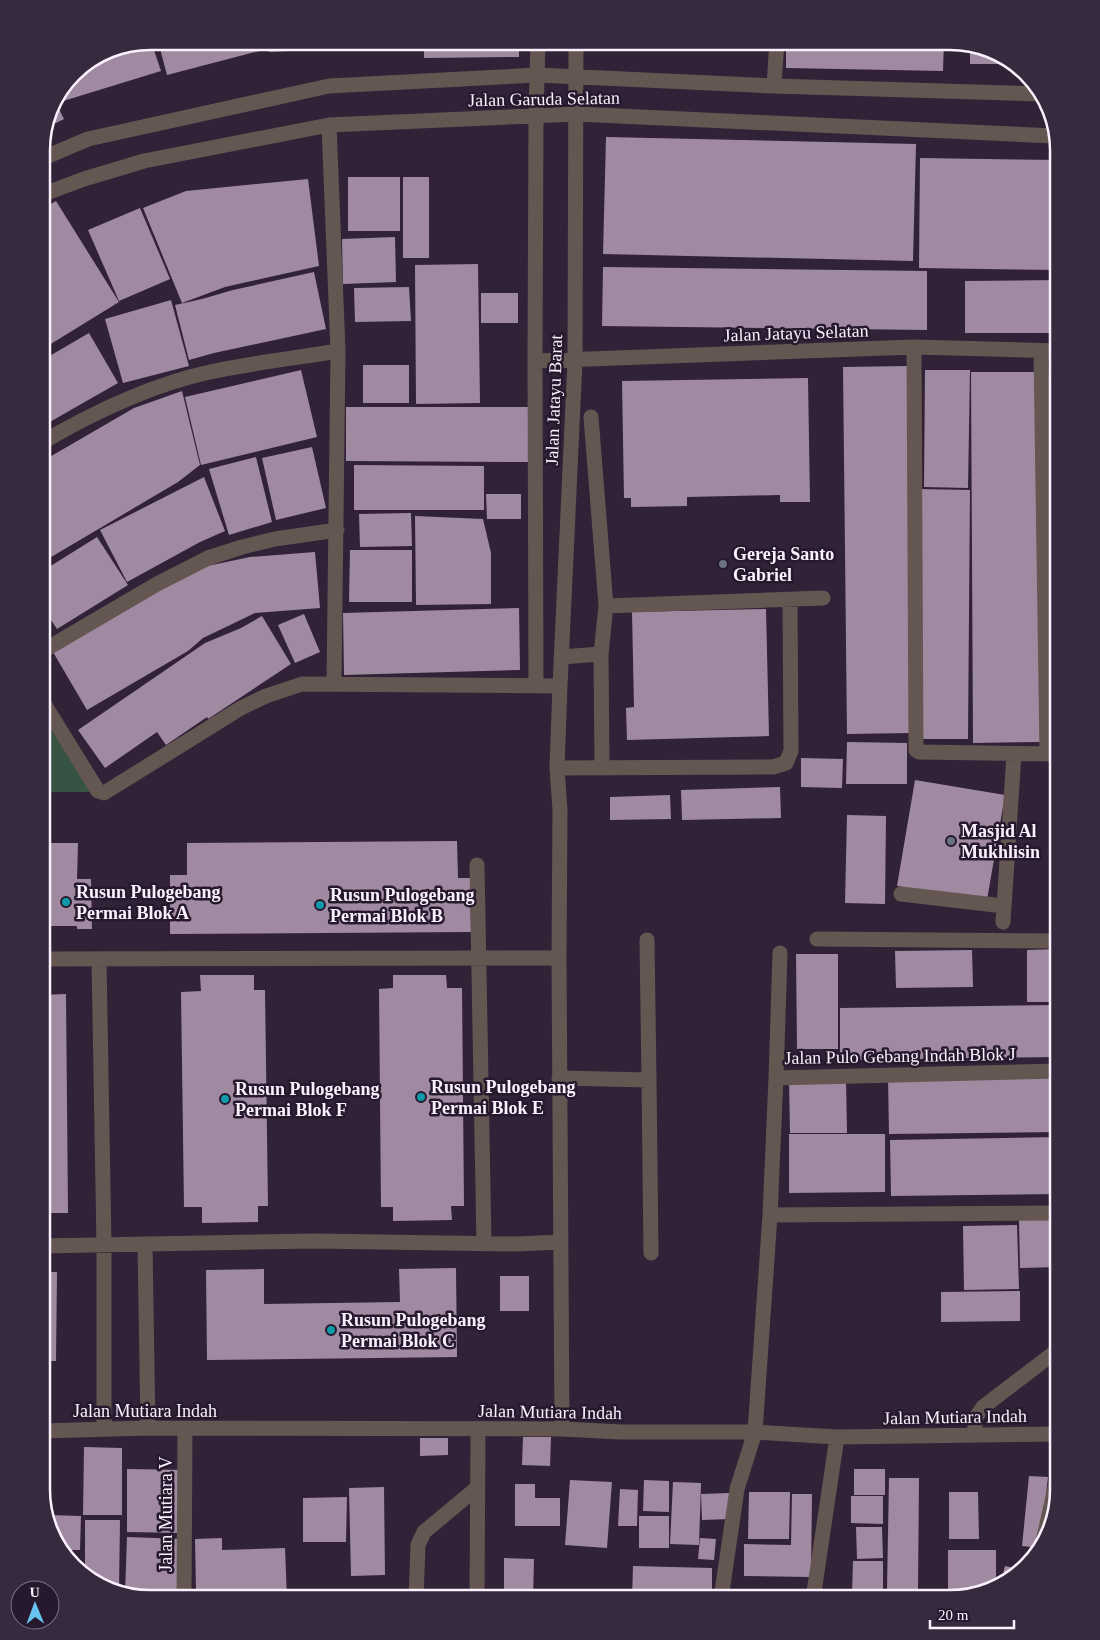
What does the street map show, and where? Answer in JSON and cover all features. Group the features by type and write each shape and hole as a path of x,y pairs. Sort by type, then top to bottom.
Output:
{"street":[{"name":"Jalan Jatayu Barat","path":"536,685 535,361 538,50"},
{"name":"Jalan Jatayu Barat","path":"562,1429 559,1078 560,810 557,768 575,361 576,50"},
{"path":"774,86 776,50"},
{"name":"Jalan Garuda Selatan","path":"50,156 88,139 329,86 537,75 774,86 1032,94"},
{"name":"Jalan Garuda Selatan","path":"50,192 84,179 144,161 329,125 576,114 1049,136"},
{"path":"329,125 338,352 334,684"},
{"path":"914,348 916,750 919,752 1050,754"},
{"name":"Jalan Jatayu Selatan","path":"535,361 914,348 1050,352"},
{"path":"50,438 99,412 160,386 208,372 234,367 338,352"},
{"path":"1042,352 1050,644"},
{"path":"591,417 606,606 601,654 602,767"},
{"path":"50,647 149,588 208,558 276,539 337,530"},
{"path":"606,606 823,598"},
{"path":"557,768 773,767 786,763 791,751 790,600"},
{"path":"561,657 601,654"},
{"path":"50,714 98,791 104,793 242,708 266,696 302,684 560,686"},
{"path":"1003,922 1014,754"},
{"path":"477,865 484,1244"},
{"path":"901,894 1004,906"},
{"path":"817,939 1050,941"},
{"path":"647,940 651,1253"},
{"name":"Jalan Pulo Gebang Indah Blok J","path":"780,953 776,1078 1050,1071"},
{"path":"50,959 318,960 478,957 559,958"},
{"path":"99,959 104,1245 104,1429"},
{"path":"559,1078 649,1080"},
{"path":"722,1590 737,1489 755,1432 770,1214 776,1078"},
{"path":"770,1214 1050,1213"},
{"path":"50,1246 315,1241 484,1244 561,1242"},
{"path":"145,1244 148,1428"},
{"path":"974,1435 976,1417 983,1407 1050,1356"},
{"name":"Jalan Mutiara Indah","path":"50,1430 148,1428 562,1429 621,1432 755,1432 837,1438 1050,1434"},
{"name":"Jalan Mutiara V","path":"184,1590 185,1429"},
{"path":"477,1590 478,1429"},
{"path":"814,1590 837,1438"},
{"path":"416,1590 418,1545 424,1532 478,1487"}],"green space":[{"path":"50,729 94,792 50,792"}],"building":[{"path":"154,50 161,71 63,101 75,84 94,67 124,53"},
{"path":"160,50 263,50 167,75"},
{"path":"269,50 309,50 269,52"},
{"path":"424,50 519,50 519,57 424,58"},
{"path":"786,50 944,50 943,71 786,68"},
{"path":"970,52 982,55 1001,64 970,64"},
{"path":"59,109 64,119 53,125"},
{"path":"606,137 916,144 913,261 603,254"},
{"path":"920,158 1050,160 1050,270 919,268"},
{"path":"348,177 400,177 400,231 348,231"},
{"path":"403,177 429,177 429,258 403,258"},
{"path":"308,179 319,266 225,287 182,303 143,208 186,191"},
{"path":"56,201 119,302 50,344 50,205"},
{"path":"140,208 170,279 119,301 88,230"},
{"path":"395,237 396,282 343,284 342,239"},
{"path":"478,264 480,403 416,404 415,265"},
{"path":"603,267 927,271 927,330 602,326"},
{"path":"314,272 326,329 189,360 175,305"},
{"path":"1050,280 1050,333 965,333 965,281"},
{"path":"409,287 411,321 355,322 354,288"},
{"path":"481,293 518,293 518,323 481,323"},
{"path":"171,300 189,366 123,383 105,319"},
{"path":"89,333 118,383 50,422 50,356"},
{"path":"363,365 409,365 409,403 363,403"},
{"path":"907,366 912,733 847,734 843,367"},
{"path":"301,370 317,437 201,465 185,397"},
{"path":"925,370 970,370 968,488 924,487"},
{"path":"971,372 1036,372 1040,742 973,743"},
{"path":"1045,375 1050,375 1050,442 1044,442"},
{"path":"808,378 810,502 780,502 780,495 687,497 687,506 631,507 631,498 624,498 622,381"},
{"path":"182,391 200,465 178,482 50,558 50,457 134,408"},
{"path":"346,407 529,407 529,462 346,461"},
{"path":"1049,446 1050,446 1050,681"},
{"path":"312,447 326,508 276,520 262,458"},
{"path":"256,457 272,522 229,535 209,469"},
{"path":"354,465 484,466 484,510 354,510"},
{"path":"204,477 225,531 200,542 127,582 100,530"},
{"path":"918,489 970,490 968,739 916,739"},
{"path":"486,494 521,494 521,519 487,519"},
{"path":"411,513 412,546 360,547 359,514"},
{"path":"415,516 483,519 491,553 491,604 416,605"},
{"path":"97,537 128,585 57,629 50,618 50,566"},
{"path":"350,550 412,550 412,602 349,602"},
{"path":"315,552 320,608 255,613 203,638 188,651 87,710 53,652 155,593 207,566 250,557"},
{"path":"519,608 520,670 344,675 343,613"},
{"path":"766,609 769,736 627,740 626,708 634,707 632,612"},
{"path":"304,614 320,652 295,663 278,625"},
{"path":"262,616 291,664 166,745 157,732 105,768 78,730 205,643 241,628"},
{"path":"847,742 907,743 907,784 846,784"},
{"path":"801,758 843,759 842,788 801,787"},
{"name":"Masjid Al Mukhlisin","path":"915,780 1005,795 987,900 897,886"},
{"path":"780,787 781,818 682,820 681,790"},
{"path":"670,795 671,819 610,820 610,797"},
{"path":"847,815 886,816 885,904 845,903"},
{"name":"Rusun Pulogebang Permai Blok B","path":"457,841 458,878 470,878 471,932 170,934 170,875 187,875 187,843"},
{"name":"Rusun Pulogebang Permai Blok A","path":"50,843 78,843 77,879 91,879 92,929 77,929 77,926 50,926"},
{"path":"1050,949 1050,1002 1027,1002 1027,950"},
{"path":"972,950 973,987 896,988 895,951"},
{"path":"796,954 838,954 838,1049 797,1049"},
{"name":"Rusun Pulogebang Permai Blok F","path":"200,975 254,975 254,990 265,990 268,1206 258,1206 258,1222 202,1223 202,1207 184,1207 181,992 201,991"},
{"name":"Rusun Pulogebang Permai Blok E","path":"393,975 446,975 447,988 462,988 464,1206 451,1206 452,1220 393,1221 393,1207 381,1207 379,989 393,988"},
{"path":"66,994 68,1213 50,1213 50,995"},
{"path":"1050,1005 1050,1057 840,1060 840,1008"},
{"path":"1050,1073 1050,1132 889,1134 888,1076"},
{"path":"789,1079 846,1079 847,1133 790,1133"},
{"path":"789,1134 885,1134 885,1192 789,1193"},
{"path":"1050,1137 1050,1194 891,1196 890,1140"},
{"path":"1019,1220 1050,1220 1050,1267 1020,1268"},
{"path":"1017,1225 1019,1289 964,1290 963,1226"},
{"name":"Rusun Pulogebang Permai Blok C","path":"456,1268 457,1357 207,1360 206,1270 264,1269 264,1304 400,1302 399,1269"},
{"path":"50,1272 57,1272 56,1361 50,1361"},
{"path":"500,1276 529,1276 529,1311 500,1311"},
{"path":"1020,1291 1020,1321 941,1322 941,1292"},
{"path":"523,1437 551,1437 550,1466 522,1465"},
{"path":"420,1438 448,1438 448,1455 420,1456"},
{"path":"84,1447 122,1448 122,1515 83,1515"},
{"path":"127,1469 183,1470 182,1533 127,1532"},
{"path":"854,1469 885,1469 885,1495 854,1495"},
{"path":"1029,1476 1048,1477 1042,1527 1032,1547 1022,1546"},
{"path":"889,1478 919,1478 918,1590 887,1590"},
{"path":"570,1480 612,1482 607,1548 565,1545"},
{"path":"644,1480 669,1481 669,1512 643,1511"},
{"path":"673,1482 701,1483 699,1545 670,1544"},
{"path":"515,1484 535,1484 535,1498 560,1498 560,1526 515,1526"},
{"path":"384,1487 385,1575 351,1576 349,1488"},
{"path":"620,1489 638,1490 637,1526 618,1526"},
{"path":"749,1492 790,1492 789,1539 748,1539"},
{"path":"949,1492 978,1492 979,1539 949,1539"},
{"path":"730,1493 730,1519 702,1520 701,1494"},
{"path":"792,1494 812,1494 811,1577 744,1576 744,1544 791,1545"},
{"path":"851,1496 883,1496 883,1524 851,1523"},
{"path":"347,1497 346,1542 303,1542 303,1498"},
{"path":"53,1515 81,1516 80,1550 70,1550 63,1540"},
{"path":"639,1516 669,1516 669,1548 639,1548"},
{"path":"85,1520 120,1520 119,1585 100,1577 85,1566"},
{"path":"856,1527 882,1527 883,1558 857,1559"},
{"path":"127,1537 182,1539 180,1590 143,1590 125,1587"},
{"path":"222,1538 222,1550 285,1548 287,1590 196,1590 195,1539"},
{"path":"700,1538 716,1539 714,1560 698,1559"},
{"path":"948,1550 996,1550 996,1579 976,1587 948,1590"},
{"path":"504,1558 534,1559 533,1590 504,1590"},
{"path":"853,1561 883,1561 883,1590 852,1590"},
{"path":"633,1566 712,1568 712,1590 632,1590"},
{"path":"1005,1566 1013,1568 1011,1569 1003,1575"}],"place":[{"name":"Gereja Santo Gabriel","path":"723,564"},
{"name":"Masjid Al Mukhlisin","path":"951,841"},
{"name":"Rusun Pulogebang Permai Blok A","path":"66,902"},
{"name":"Rusun Pulogebang Permai Blok B","path":"320,905"},
{"name":"Rusun Pulogebang Permai Blok E","path":"421,1097"},
{"name":"Rusun Pulogebang Permai Blok F","path":"225,1099"},
{"name":"Rusun Pulogebang Permai Blok C","path":"331,1330"}]}
